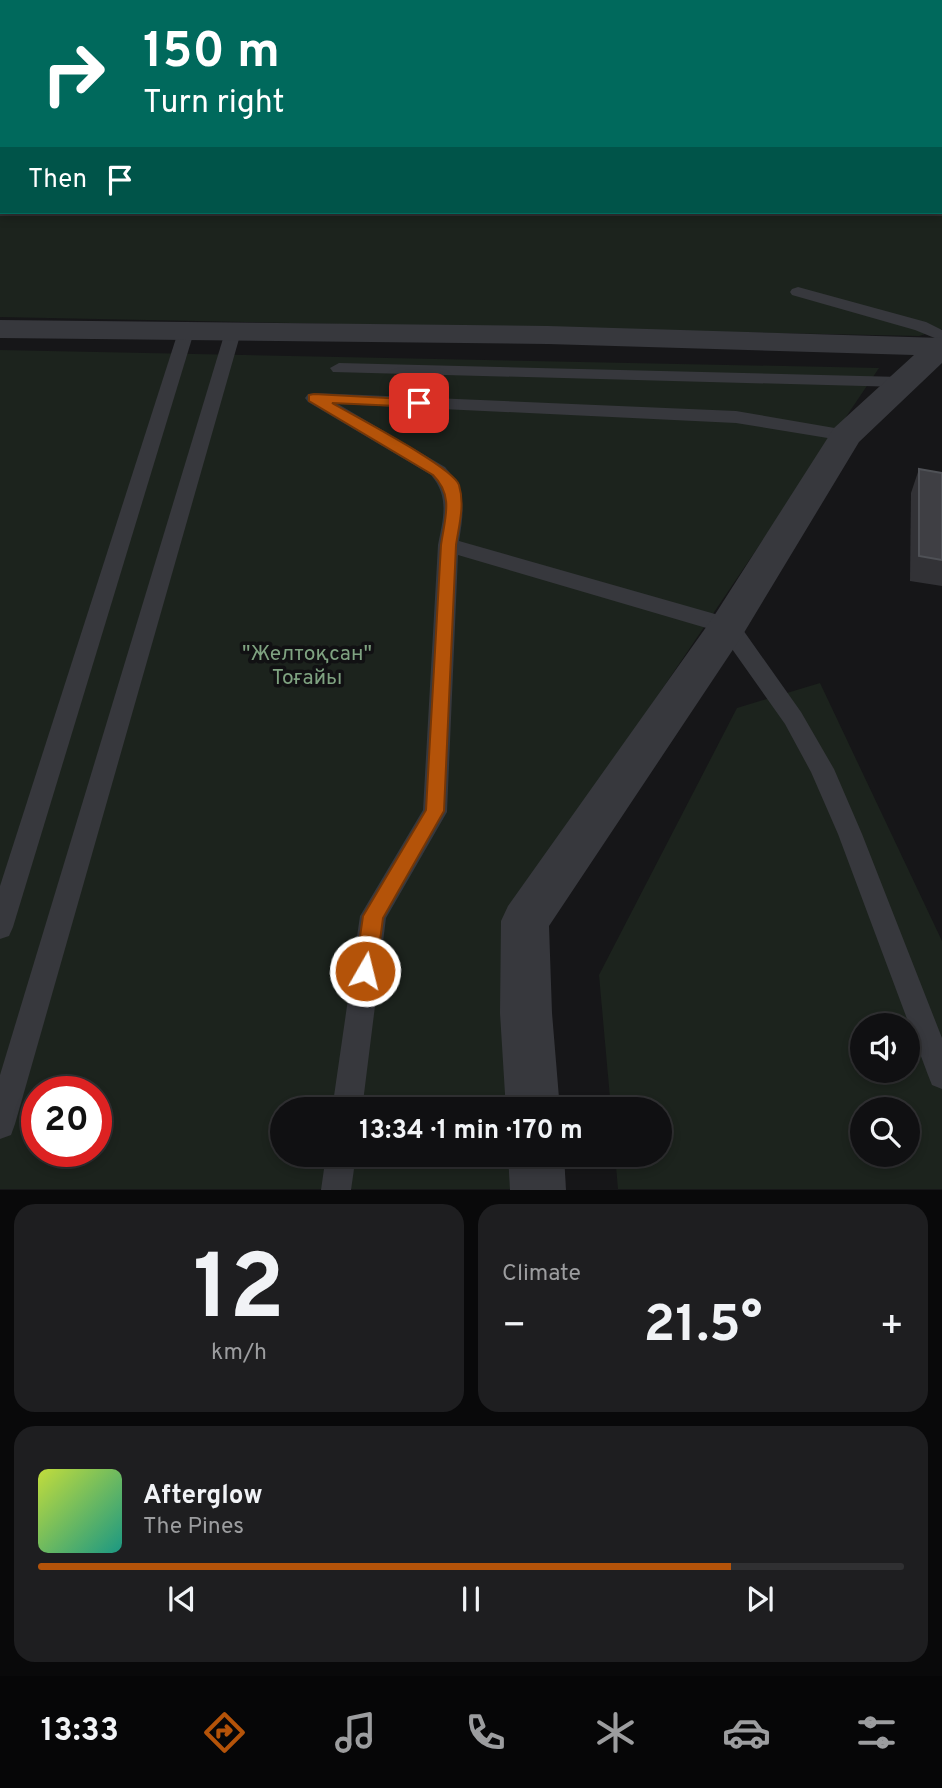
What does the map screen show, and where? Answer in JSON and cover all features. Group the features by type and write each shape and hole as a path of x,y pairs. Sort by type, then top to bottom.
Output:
{"street":[{"path":"0,329 548,335 942,343"},
{"path":"532,1097 526,1013 525,921 728,626 846,435 942,343"},
{"path":"537,1167 538,1189"}],"lane":[{"path":"797,292 920,326 942,343"},
{"path":"0,928 186,332"},
{"path":"0,1124 233,332"},
{"path":"339,368 901,382"},
{"path":"349,1097 373,916 435,811 448,545 455,506 451,484 438,471 314,398 736,417 846,435"},
{"path":"448,545 728,626 793,718 822,769 850,834 942,1075"},
{"path":"336,1189 339,1167"}],"green space":[{"path":"0,214 942,215 942,329 919,336 0,317"},
{"name":"\"Желтоқсан\" Тоғайы","path":"0,350 879,368 511,913 521,1097 270,1097 270,1167 526,1167 527,1189 0,1189"},
{"path":"820,683 942,941 942,1189 618,1189 616,1167 672,1167 672,1097 610,1097 599,975 737,708"}],"building":[{"path":"919,469 942,473 942,560 919,556"}],"route":[{"path":"365,971 373,916 435,811 448,545 455,506 451,484 438,471 314,398 419,403"}]}
